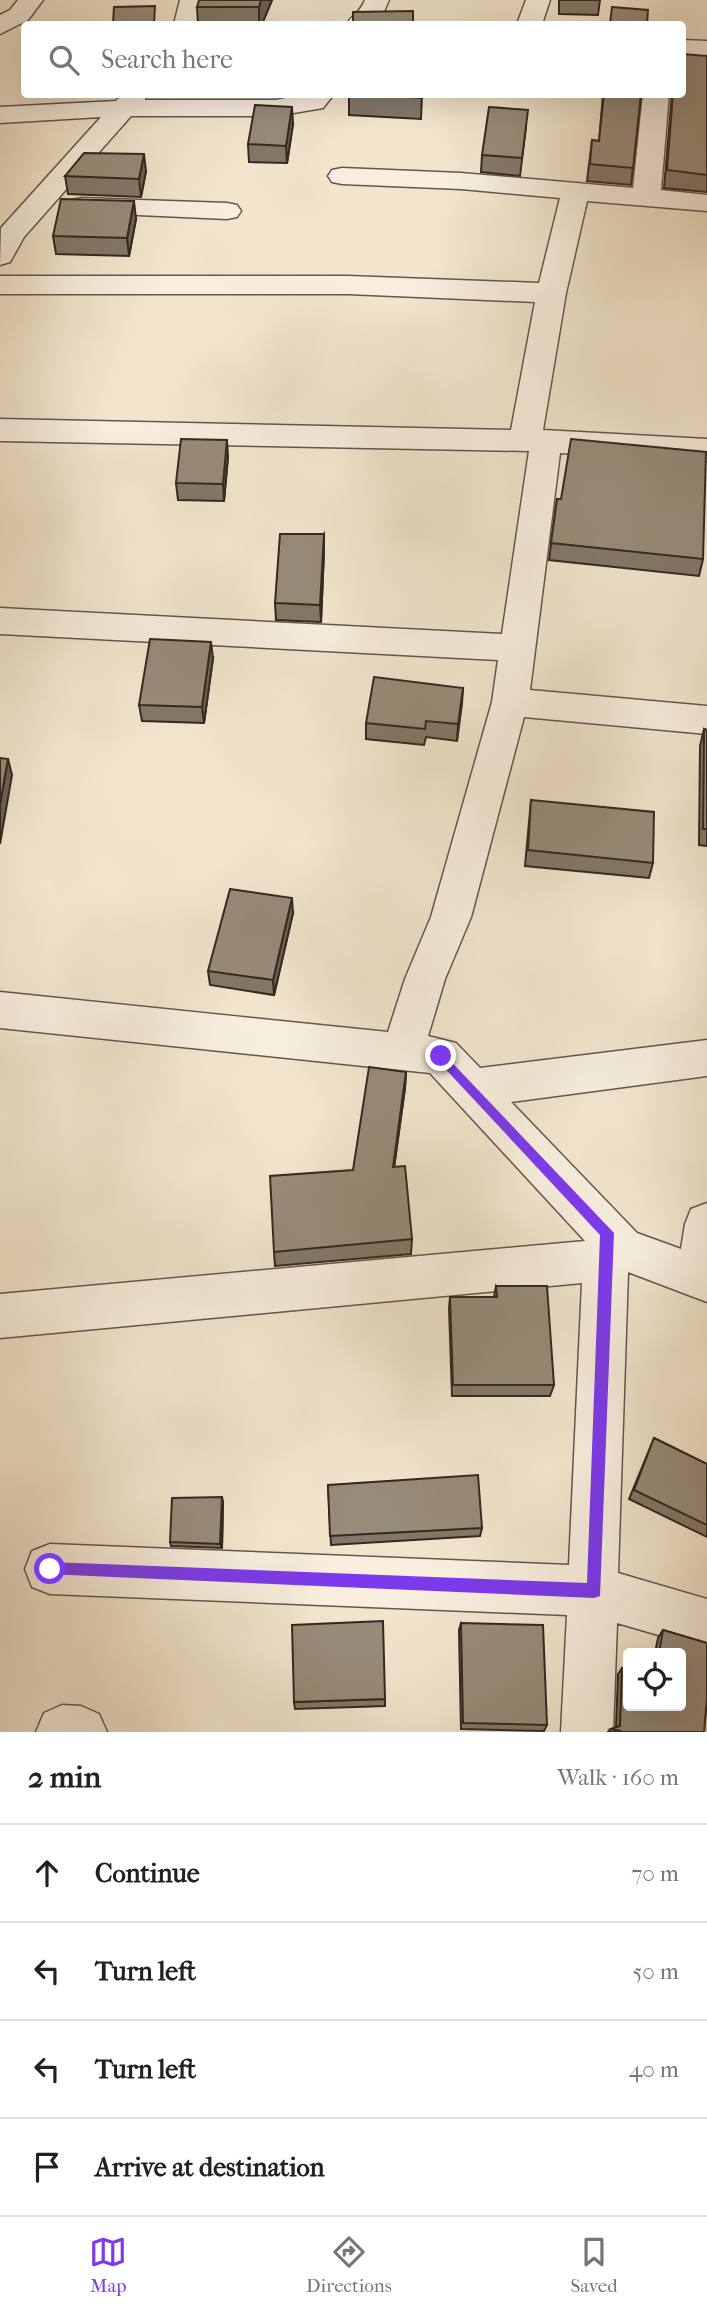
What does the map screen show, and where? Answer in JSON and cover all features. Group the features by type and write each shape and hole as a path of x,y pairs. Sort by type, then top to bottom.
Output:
{"street":[{"path":"0,26 19,15 31,0"},
{"path":"187,21 192,0"},
{"path":"364,21 370,18 377,0"},
{"path":"531,21 538,0"},
{"path":"686,48 707,49"},
{"path":"0,115 131,101 276,108 314,102 318,98"},
{"path":"646,198 656,98"},
{"path":"0,256 11,234 131,101"},
{"path":"342,176 461,181 707,203"},
{"path":"402,1052 425,979 451,917 510,702 551,292 575,192"},
{"path":"38,204 227,211"},
{"path":"0,285 348,285 551,292"},
{"path":"0,430 536,441 707,450"},
{"path":"0,621 516,648"},
{"path":"510,702 707,720"},
{"path":"0,1010 441,1056 606,1246 587,1732"},
{"path":"471,1088 707,1058"},
{"path":"0,1316 606,1246 622,1249 703,1279 707,1224"},
{"path":"50,1569 594,1591 707,1624"}],"building":[{"path":"199,0 261,0 259,7 197,7"},
{"path":"155,6 154,21 113,21 114,7"},
{"path":"612,7 648,10 647,21 610,21"},
{"path":"413,11 413,21 353,21 353,12"},
{"path":"686,54 707,56 707,175 667,170 673,98 686,98"},
{"path":"604,98 641,98 633,168 590,164 592,140 599,141"},
{"path":"255,105 292,107 286,146 248,144"},
{"path":"489,107 528,110 522,158 482,155"},
{"path":"84,153 144,154 139,179 65,176"},
{"path":"61,199 134,201 127,238 53,236"},
{"path":"181,439 227,440 223,484 176,483"},
{"path":"571,439 706,452 703,559 551,543 557,499 561,499"},
{"path":"280,534 324,534 320,605 275,603"},
{"path":"150,639 211,642 202,707 139,705"},
{"path":"374,677 463,688 458,724 426,721 425,729 366,723"},
{"path":"704,729 707,730 707,829 703,829"},
{"path":"0,758 8,759 0,804"},
{"path":"531,800 654,812 653,863 528,850"},
{"path":"230,889 292,898 273,980 208,971"},
{"path":"369,1067 406,1072 393,1167 405,1166 412,1239 274,1252 270,1176 353,1170"},
{"path":"496,1286 547,1286 554,1385 453,1385 450,1297 497,1297"},
{"path":"654,1438 707,1464 707,1525 634,1490"},
{"path":"478,1475 482,1528 330,1536 328,1485"},
{"path":"222,1497 220,1544 170,1542 172,1498"},
{"path":"383,1621 385,1699 294,1702 292,1625"},
{"path":"461,1623 543,1625 547,1725 463,1723"},
{"path":"663,1630 707,1643 704,1732 621,1732 611,1729 620,1726 622,1668 623,1711 686,1711 686,1648 660,1648"}],"route":[{"path":"50,1569 594,1591 607,1233 441,1056"}]}
